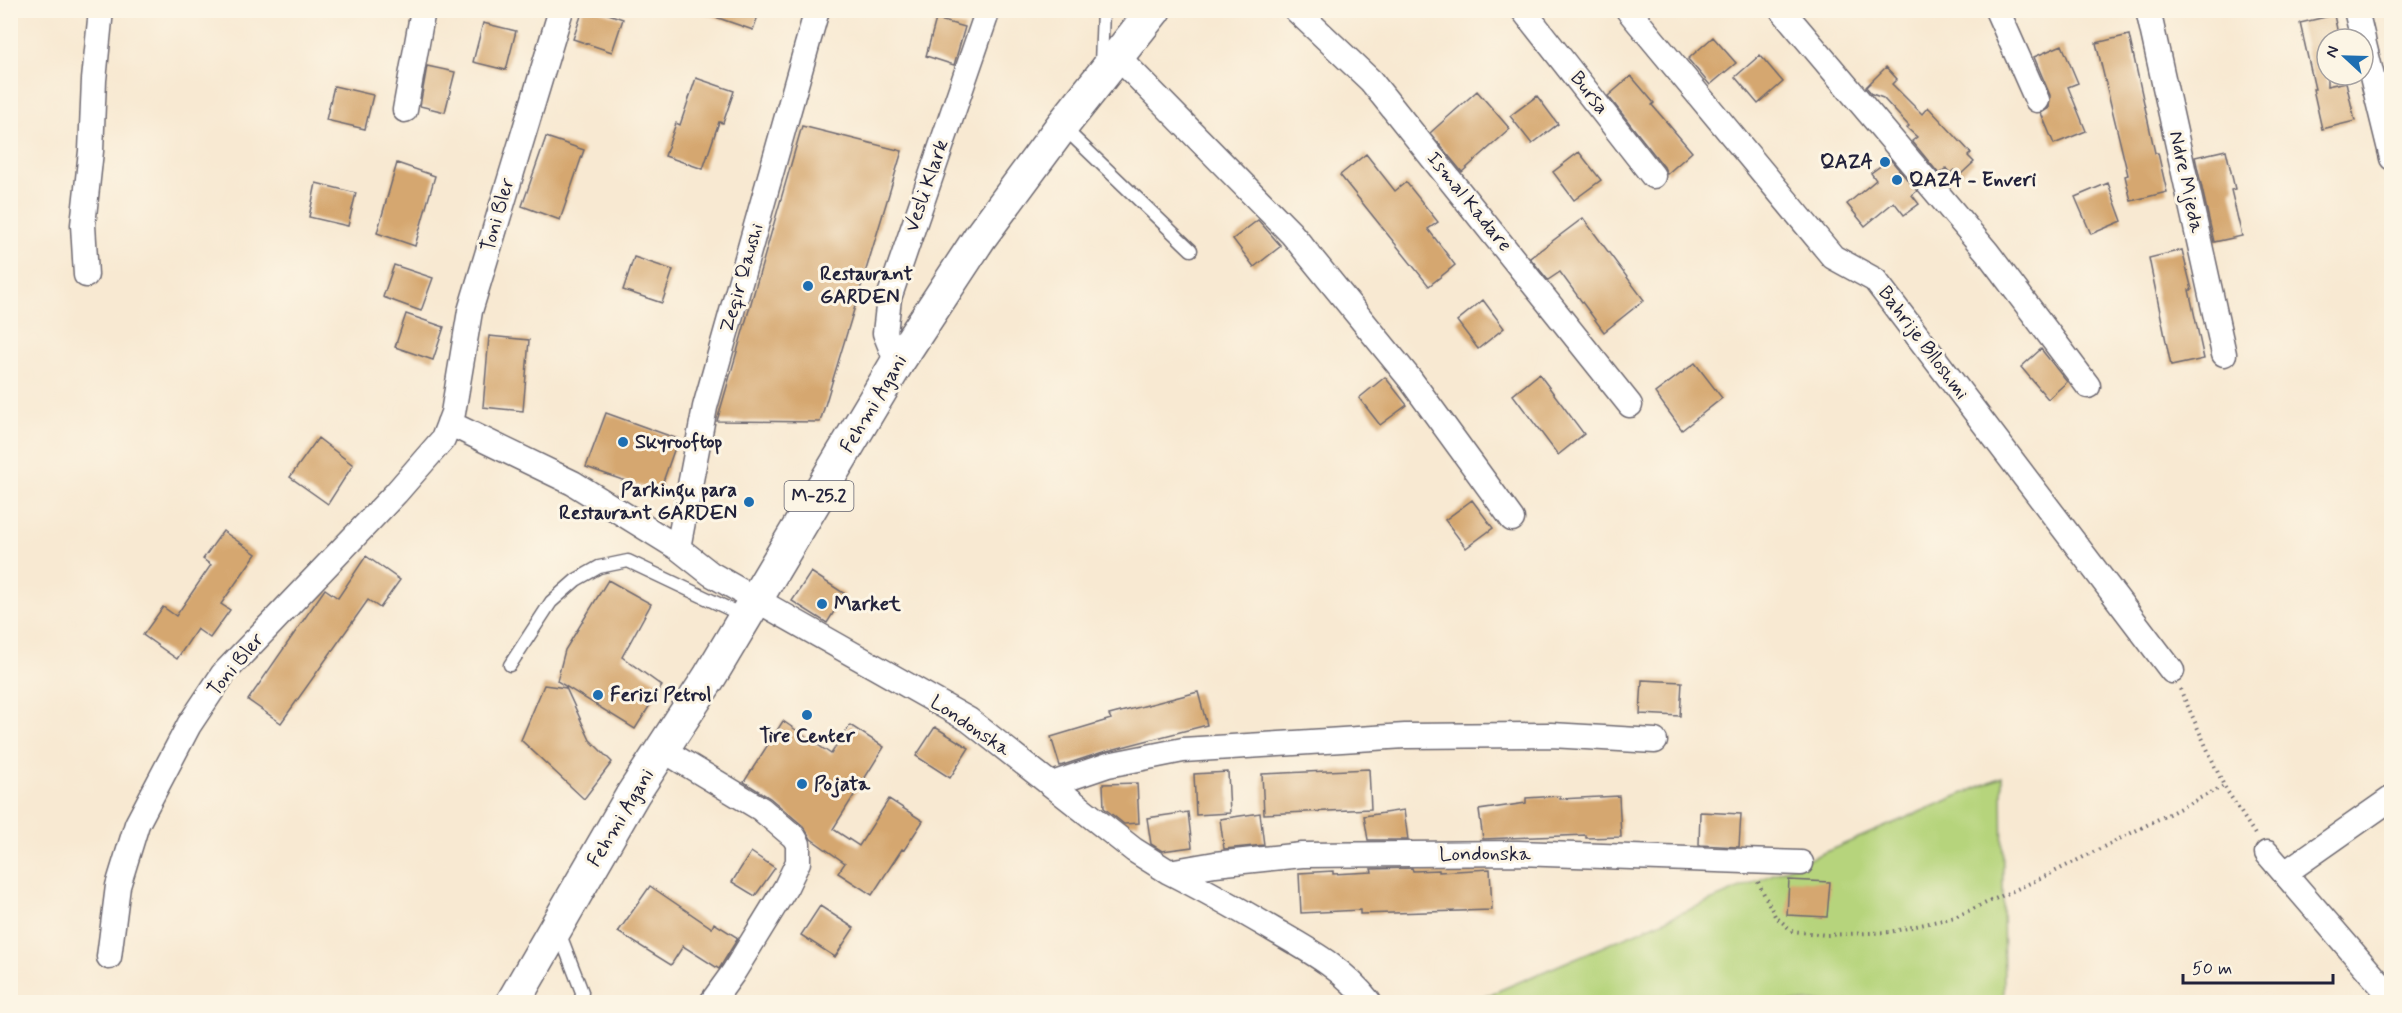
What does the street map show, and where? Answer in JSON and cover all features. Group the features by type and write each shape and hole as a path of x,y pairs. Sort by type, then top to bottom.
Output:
{"main road":[{"name":"Fehmi Agani","path":"513,1002 633,794 751,609 897,363 980,237 1062,126 1154,10"}],"street":[{"path":"86,275 83,225 101,10"},
{"path":"405,110 423,10"},
{"name":"Toni Bler","path":"109,957 118,886 137,824 189,725 223,674 396,493 442,439 453,413 470,311 561,10"},
{"name":"Zeqir Qaushi","path":"678,548 705,407 817,10"},
{"name":"Vesli Klark","path":"897,363 885,333 889,298 988,10"},
{"name":"Ismal Kadare","path":"1296,10 1371,81 1630,405"},
{"name":"Bursa","path":"1523,10 1653,177"},
{"name":"Bahrije Blloshmi","path":"1628,10 1833,256 1875,280 2172,672"},
{"path":"1782,10 1987,252 2088,386"},
{"path":"1997,10 2037,100"},
{"name":"Ndre Mjeda","path":"2148,10 2224,354"},
{"path":"2356,10 2360,27"},
{"path":"1109,67 1291,233 1410,379 1512,519"},
{"path":"2374,87 2391,159"},
{"path":"449,423 573,483 678,548 751,609"},
{"name":"Londonska","path":"751,609 969,720 1134,850 1332,964 1369,1002"},
{"path":"1052,784 1108,765 1184,750 1406,736 1551,735 1655,741"},
{"path":"663,750 761,809 794,837 798,844 798,862 786,887 733,973 712,1002"},
{"path":"2285,873 2391,798"},
{"name":"Londonska","path":"1169,872 1215,864 1302,855 1518,853 1801,863"},
{"path":"2267,853 2391,998"}],"lane":[{"path":"1103,10 1109,67"},
{"path":"1062,126 1191,250"},
{"path":"510,665 551,602 576,580 599,567 628,561 751,609"},
{"path":"557,925 582,992 581,1002"}],"path":[{"path":"2172,672 2223,786 2267,853"},
{"path":"1747,861 1775,916 1792,931 1826,935 1890,932 1955,917 2048,875 2223,786"}],"green space":[{"path":"2002,777 2004,1002 1472,1002"}],"building":[{"path":"583,10 597,10 623,19 612,52 573,39"},
{"path":"705,10 760,10 753,30 704,13"},
{"path":"2334,15 2336,27 2315,27 2315,87 2347,87 2355,121 2322,129 2300,23"},
{"path":"936,19 965,27 954,65 926,56"},
{"path":"483,23 516,31 506,70 473,62"},
{"path":"2129,35 2155,153 2158,153 2167,192 2131,201 2125,176 2128,175 2096,43"},
{"path":"1713,37 1736,63 1710,85 1688,59"},
{"path":"2062,45 2078,83 2068,87 2086,131 2054,144 2041,113 2049,108 2050,95 2034,57"},
{"path":"1760,55 1783,82 1758,104 1735,77"},
{"path":"427,66 455,72 445,112 420,106"},
{"path":"1886,67 1897,79 1892,84 1922,114 1928,107 1971,153 1968,156 1974,162 1959,176 1954,170 1950,173 1946,168 1939,174 1912,141 1917,137 1907,128 1909,126 1883,98 1872,94 1866,87"},
{"path":"1631,76 1692,152 1667,174 1664,167 1608,96"},
{"path":"696,78 734,91 723,123 719,122 703,169 665,156 676,123 680,125"},
{"path":"334,86 373,95 365,129 326,120"},
{"path":"1477,91 1510,129 1462,172 1430,133"},
{"path":"1537,96 1558,124 1532,144 1510,116"},
{"name":"Restaurant GARDEN","path":"802,126 902,151 820,422 717,421"},
{"path":"546,137 584,150 560,220 522,206"},
{"path":"2226,150 2235,189 2231,190 2242,236 2214,242 2195,157"},
{"path":"1579,152 1601,180 1574,200 1553,172"},
{"path":"1366,154 1395,191 1406,182 1438,222 1428,229 1455,265 1429,286 1340,175"},
{"path":"1890,159 1917,191 1912,195 1919,204 1904,215 1894,202 1865,226 1847,204 1876,180 1871,173"},
{"path":"397,163 435,176 415,246 377,233"},
{"path":"316,183 356,193 348,226 309,217"},
{"path":"2108,183 2122,221 2091,234 2075,197"},
{"path":"1583,218 1644,300 1604,332 1560,272 1548,280 1530,258"},
{"path":"1258,220 1281,246 1254,267 1233,239"},
{"path":"2182,250 2192,290 2189,290 2204,359 2171,366 2149,258"},
{"path":"634,257 673,270 662,303 623,290"},
{"path":"394,265 433,278 421,311 383,297"},
{"path":"1483,300 1504,328 1478,349 1457,321"},
{"path":"406,314 444,327 433,360 395,347"},
{"path":"489,336 529,340 523,411 483,407"},
{"path":"2041,349 2067,382 2048,399 2021,367"},
{"path":"1695,363 1722,398 1682,430 1655,393"},
{"path":"1539,374 1584,434 1558,455 1513,395"},
{"path":"1385,377 1407,405 1380,425 1359,398"},
{"path":"606,413 678,439 659,493 586,467"},
{"path":"318,438 353,465 328,504 290,477"},
{"path":"1472,500 1493,528 1466,548 1445,520"},
{"path":"223,531 256,554 221,604 230,610 210,638 197,629 177,659 143,635 163,607 176,616 211,565 203,559"},
{"path":"366,556 400,580 380,608 368,600 281,723 248,700 325,589 338,598"},
{"path":"811,572 845,594 827,623 792,601"},
{"path":"608,580 651,604 622,657 662,686 635,729 557,681 565,650"},
{"path":"1642,680 1682,682 1680,716 1640,714"},
{"path":"544,685 566,688 590,740 612,762 584,799 521,740"},
{"path":"1198,692 1207,725 1103,752 1060,766 1051,737 1111,719 1109,715"},
{"path":"783,721 831,754 850,725 884,747 833,829 859,846 889,799 923,821 872,895 838,873 845,863 811,839 803,826 770,798 744,782"},
{"path":"935,727 969,748 950,778 916,756"},
{"path":"1369,769 1371,809 1264,814 1262,774"},
{"path":"1228,772 1230,813 1196,815 1194,774"},
{"path":"1137,783 1139,823 1124,824 1104,808 1103,784"},
{"path":"1560,796 1560,799 1619,796 1621,837 1586,838 1586,835 1483,839 1479,810 1526,803 1526,798"},
{"path":"1404,810 1408,840 1368,840 1364,816"},
{"path":"1188,812 1192,847 1162,851 1151,844 1147,818"},
{"path":"1700,812 1741,814 1739,847 1699,845"},
{"path":"1260,813 1264,845 1224,849 1220,819"},
{"path":"751,852 775,868 755,896 732,882"},
{"path":"1412,868 1413,871 1439,870 1439,872 1490,869 1492,910 1360,914 1360,910 1301,913 1299,873 1333,871 1333,874 1372,872 1371,869"},
{"path":"1789,880 1830,882 1827,917 1787,915"},
{"path":"650,886 712,928 714,923 738,938 719,969 683,946 671,965 618,932"},
{"path":"820,906 854,928 835,957 801,935"}],"place":[{"name":"QAZA","path":"1885,162"},
{"name":"QAZA - Enveri","path":"1897,180"},
{"name":"Restaurant GARDEN","path":"808,286"},
{"name":"Skyrooftop","path":"623,442"},
{"name":"Parkingu para Restaurant GARDEN","path":"749,502"},
{"name":"Market","path":"822,604"},
{"name":"Ferizi Petrol","path":"598,695"},
{"name":"Tire Center","path":"807,715"},
{"name":"Pojata","path":"802,784"}]}
